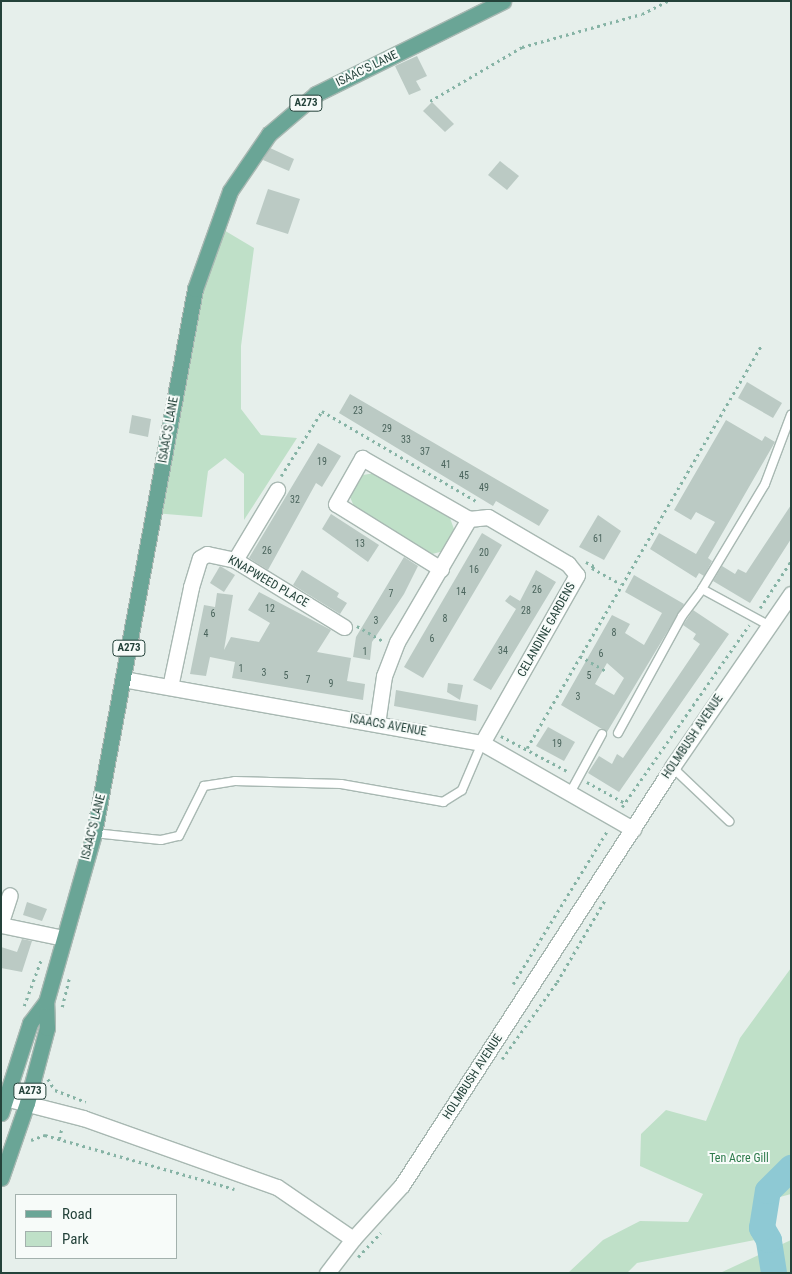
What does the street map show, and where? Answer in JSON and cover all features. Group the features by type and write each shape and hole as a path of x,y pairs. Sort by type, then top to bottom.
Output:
{"main road":[{"name":"ISAAC'S LANE","path":"1,1178 26,1103 47,1028 46,1002 57,936 94,833 195,289 230,191 269,134 316,94 503,1"},
{"name":"ISAAC'S LANE","path":"1,1113 4,1098 30,1024 46,1002"}],"street":[{"name":"CELANDINE GARDENS","path":"441,569 336,504 362,458 469,519 488,517 568,564 577,575 482,743"},
{"path":"235,560 277,490"},
{"path":"377,724 384,676 398,642 469,519"},
{"name":"KNAPWEED PLACE","path":"170,687 200,558 220,555 235,560 344,627"},
{"name":"HOLMBUSH AVENUE","path":"327,1273 349,1244 402,1185 672,767 791,594"},
{"name":"ISAACS AVENUE","path":"123,679 482,743 633,829"},
{"path":"10,895 1,924 57,936"},
{"path":"4,1098 83,1118 277,1187 349,1244"}],"lane":[{"path":"618,733 682,616 702,589 765,484 791,415"},
{"path":"702,589 770,626"},
{"path":"570,793 602,734"},
{"path":"94,833 161,840 179,836 204,786 235,781 342,784 443,802 462,790 482,743"},
{"path":"672,767 729,821"}],"path":[{"path":"430,101 522,47 642,14 668,1"},
{"path":"527,748 762,344"},
{"path":"511,986 614,818 754,618 791,561"},
{"path":"592,568 621,584"},
{"path":"344,627 356,625 384,642"},
{"path":"580,656 608,672"},
{"path":"500,1063 557,982 611,890"},
{"path":"22,1011 57,936"},
{"path":"48,1073 55,1090 90,1104"},
{"path":"28,1144 32,1138 45,1135 237,1189"},
{"path":"349,1244 361,1259 382,1230"}],"green space":[{"path":"217,226 254,248 241,346 241,409 261,435 297,438 244,520 244,474 225,458 208,471 202,517 154,513 195,289"},
{"path":"375,473 450,518 455,532 444,551 432,554 355,509 350,497 363,475"},
{"name":"Ten Acre Gill","path":"791,968 791,1194 769,1200 760,1239 637,1263 627,1273 568,1273 603,1240 640,1221 688,1222 703,1194 640,1166 641,1134 666,1110 706,1121 740,1038"},
{"path":"791,1240 791,1273 720,1273"}],"building":[{"path":"417,56 427,76 416,81 421,90 409,95 395,66"},
{"path":"432,102 454,124 445,132 423,111"},
{"path":"270,148 294,159 289,171 263,160"},
{"path":"500,161 519,176 507,190 488,175"},
{"path":"268,189 300,199 288,234 256,224"},
{"path":"747,382 782,403 773,418 738,398"},
{"path":"350,394 549,510 539,526 496,501 493,506 339,413"},
{"path":"132,415 151,419 148,437 129,433"},
{"path":"726,420 762,441 765,436 775,442 708,558 712,561 704,576 699,573 696,578 650,549 659,533 696,554 715,522 696,512 691,520 674,510"},
{"path":"318,443 341,456 322,487 316,483 268,570 249,558"},
{"path":"791,505 791,539 750,603 713,581 722,566 735,574 738,569 746,573"},
{"path":"331,514 379,545 368,562 322,529"},
{"path":"598,515 621,531 604,560 579,547"},
{"path":"482,533 502,545 423,678 404,667"},
{"path":"404,557 418,566 404,594 372,642 370,660 353,657 356,637"},
{"path":"220,566 235,575 224,592 210,583"},
{"path":"302,570 339,593 337,597 347,603 340,614 293,585"},
{"path":"536,570 556,582 491,690 473,680 516,609 505,601 510,595 520,601"},
{"path":"634,575 684,604 607,732 561,705 612,615 630,624 625,633 644,645 662,613 625,592","holes":["607,663 624,678 614,695 595,684"]},
{"path":"259,592 331,630 317,652 351,658 347,681 365,684 363,700 232,678 235,662 210,657 206,676 190,674 204,605 215,607 217,593 233,595 224,650 231,637 259,642 270,623 248,610"},
{"path":"693,610 729,634 619,792 588,773 599,756 612,764 617,754 623,758 700,644 693,639 696,634 683,625"},
{"path":"448,683 463,685 460,700 447,692"},
{"path":"396,690 478,705 476,721 394,706"},
{"path":"548,727 575,742 564,761 536,746"},
{"path":"27,902 47,909 42,921 23,915"},
{"path":"22,939 32,941 22,972 1,968 1,947 17,952"}],"waterway":[{"path":"774,1273 769,1240 762,1228 768,1191 791,1168"}]}
